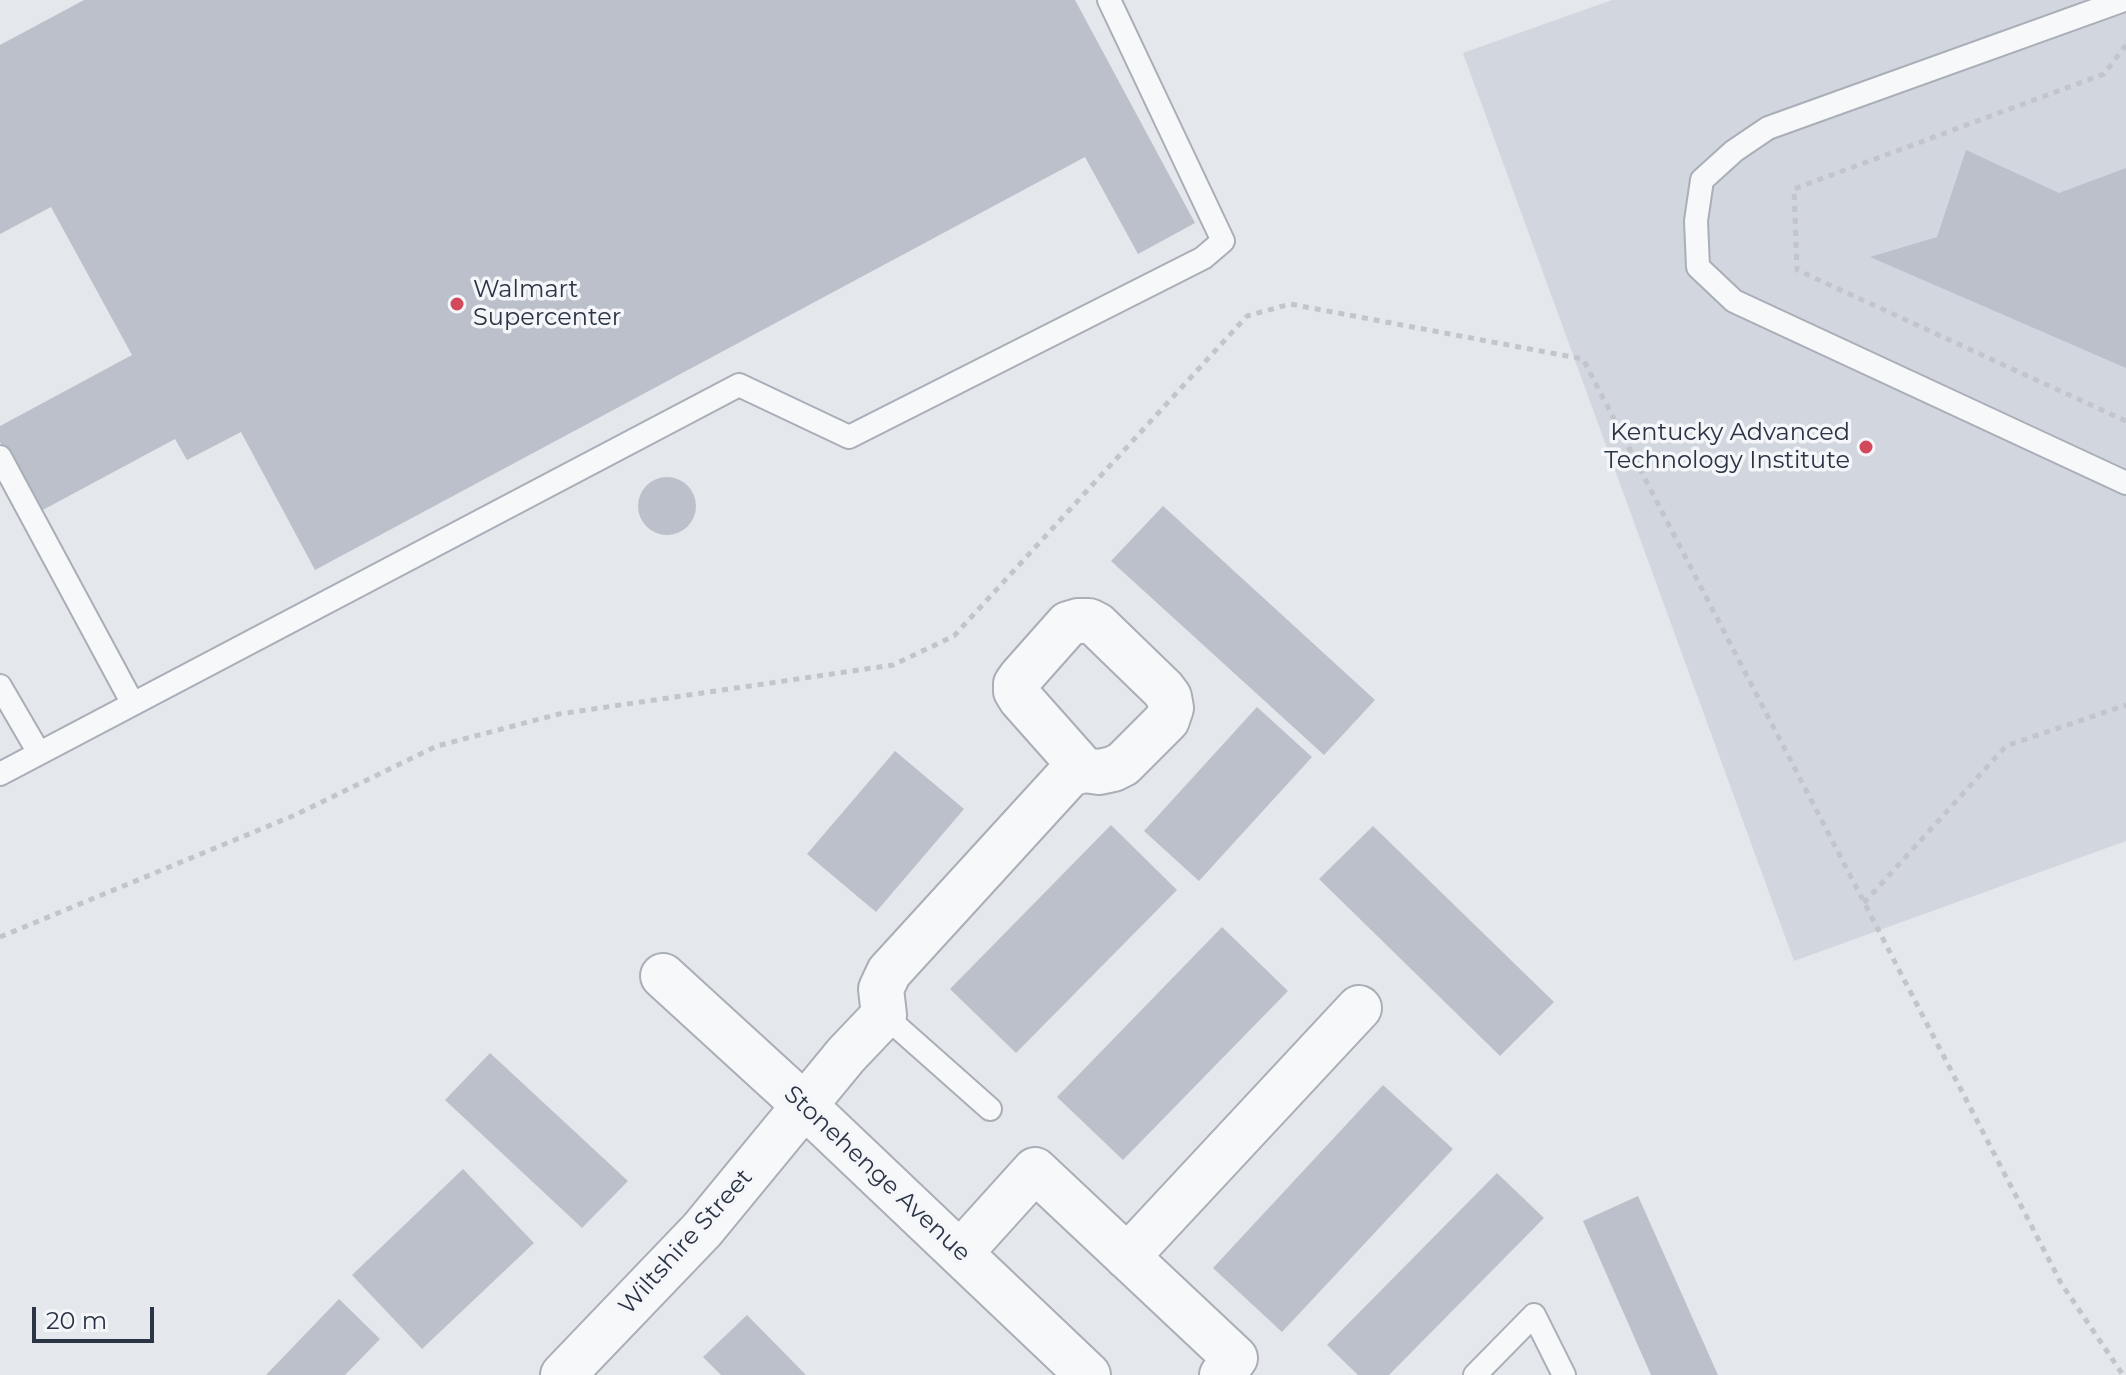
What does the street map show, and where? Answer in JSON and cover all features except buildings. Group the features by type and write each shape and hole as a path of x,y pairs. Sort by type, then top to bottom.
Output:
{"street":[{"path":"884,1015 881,989 889,972 1070,774 1084,770"},
{"name":"Stonehenge Avenue","path":"663,976 804,1105 1088,1375"},
{"path":"1127,1257 1359,1008"},
{"name":"Wiltshire Street","path":"563,1375 702,1230 846,1055 884,1015"},
{"path":"960,1253 1035,1170 1235,1358 1222,1375"}],"lane":[{"path":"0,774 739,385 849,437 1203,258 1223,241 1109,0"},
{"path":"2124,0 1768,128 1734,151 1702,180 1696,221 1698,267 1734,301 2126,483"},
{"path":"0,457 133,704"},
{"path":"0,686 39,753"},
{"path":"884,1015 990,1109"},
{"path":"1475,1375 1534,1315 1564,1375"}],"path":[{"path":"2126,45 2104,74 1794,189 1797,270 2126,421"},
{"path":"1864,903 2006,746 2126,705"}],"shaded area":[{"name":"Kentucky Advanced Technology Institute","path":"1612,0 2126,0 2126,841 1794,961 1463,53"}],"place":[{"name":"Walmart Supercenter","path":"457,304"},
{"name":"Kentucky Advanced Technology Institute","path":"1866,447"}]}
